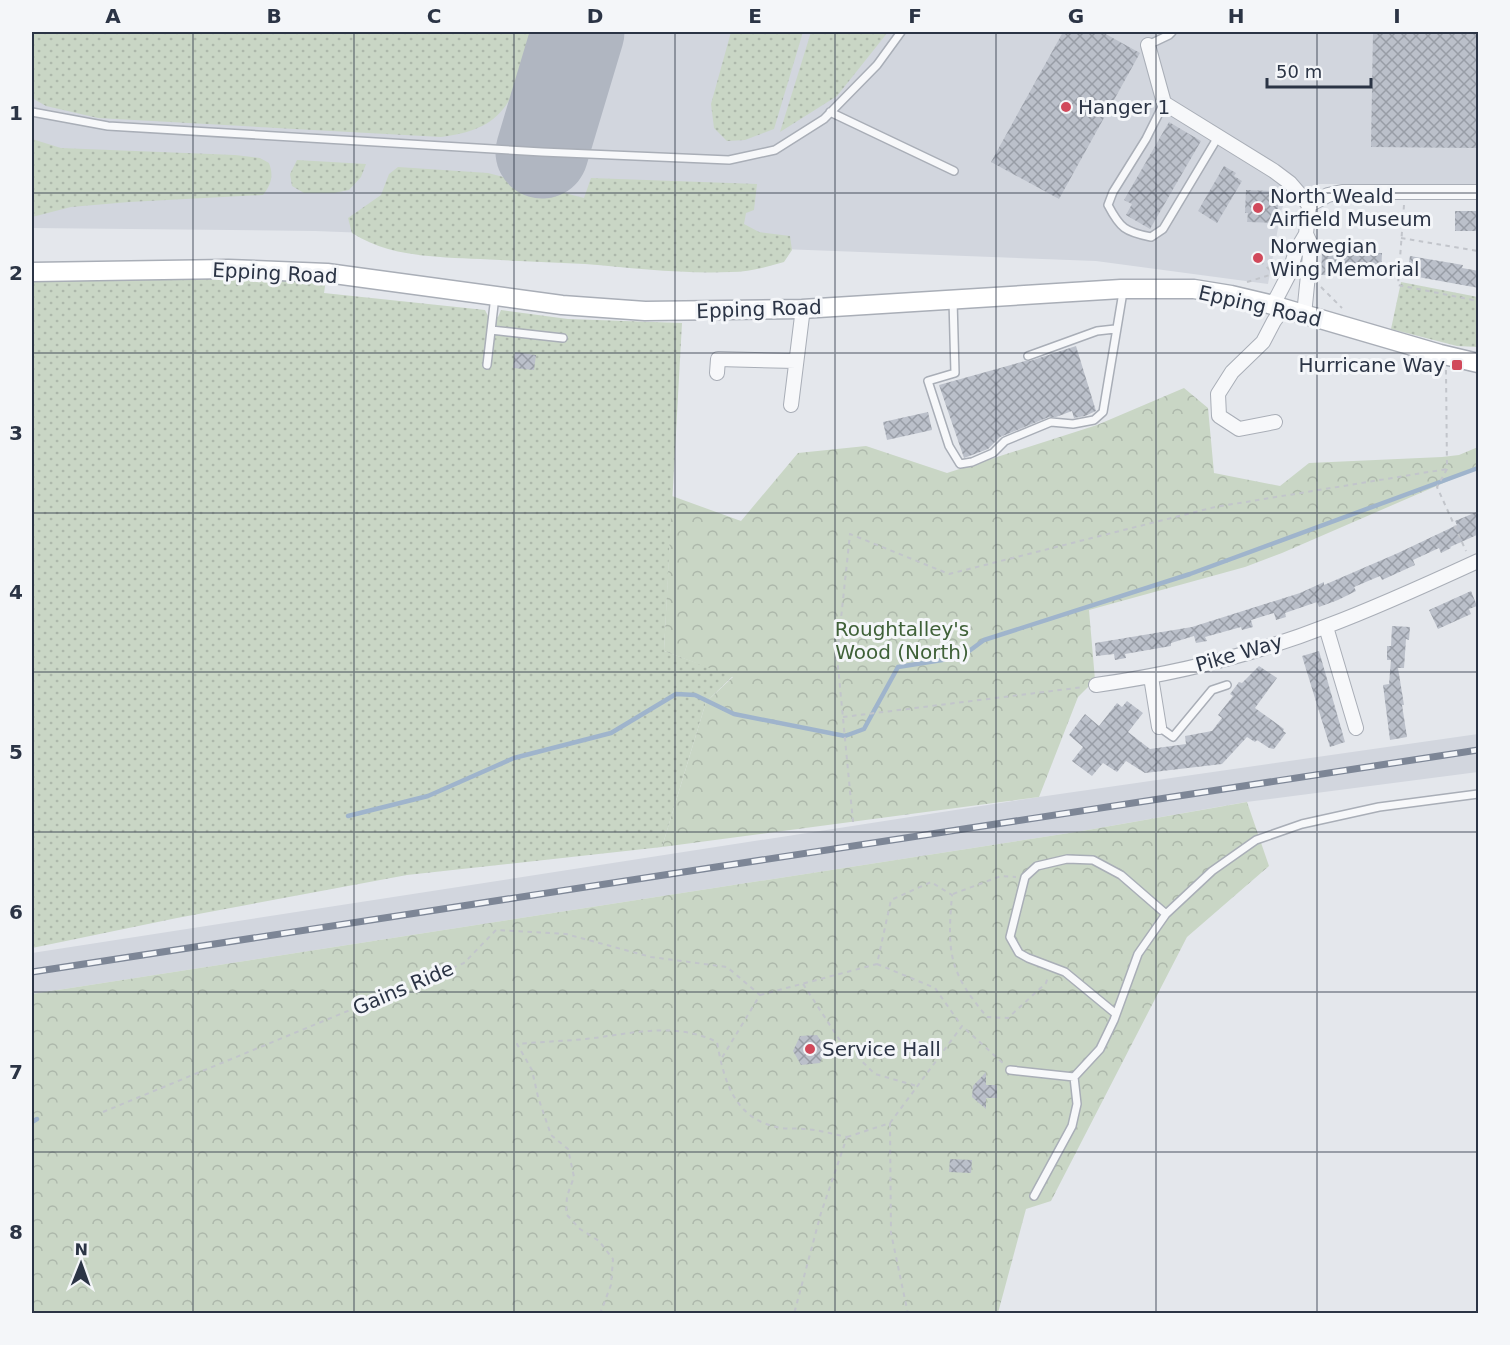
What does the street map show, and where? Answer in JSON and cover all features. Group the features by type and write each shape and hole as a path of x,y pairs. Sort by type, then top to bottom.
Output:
{"main road":[{"name":"Epping Road","path":"32,272 228,269 327,273 562,305 645,311 802,309 1121,289 1194,289 1276,306 1479,363"}],"street":[{"path":"1148,45 1164,103 1290,183 1309,205 1306,234 1296,251 1289,274 1276,299 1274,321 1263,342 1232,372 1218,393 1219,417 1239,429 1275,422"},
{"path":"1309,205 1328,195 1342,192 1479,192"},
{"path":"1304,315 1311,245 1306,234"},
{"path":"791,405 802,309"},
{"path":"717,373 718,359 796,361"},
{"name":"Pike Way","path":"1096,685 1151,677 1243,654 1326,627 1475,563"},
{"path":"1326,627 1356,728"},
{"path":"1151,677 1159,728"}],"lane":[{"path":"32,112 108,126 542,152 729,160 775,150 824,119 877,65 901,32"},
{"path":"1148,45 1172,32"},
{"path":"1164,103 1146,139 1113,192 1108,205 1116,221 1131,233 1151,237 1163,229 1218,137"},
{"path":"830,112 954,171"},
{"path":"953,300 956,373 928,381 949,446 960,464 972,462 993,453 1005,441 1051,422 1073,424 1094,420 1103,412 1115,329 1122,298 1121,289"},
{"path":"487,365 495,296"},
{"path":"1028,356 1097,331 1115,329"},
{"path":"491,330 563,338"},
{"path":"1159,728 1173,737 1212,690 1227,685"},
{"path":"1034,1197 1072,1126 1077,1104 1074,1077 1100,1049 1116,1014 1138,954 1166,914 1212,871 1256,840 1302,824 1379,807 1479,794"},
{"path":"1116,1014 1073,977 1020,953 1010,937 1024,877 1037,866 1067,859 1093,860 1121,875 1166,914"},
{"path":"1010,1070 1074,1077"}],"path":[{"path":"1405,192 1398,285 1479,301"},
{"path":"1401,238 1479,251"},
{"path":"1260,261 1274,274"},
{"path":"1244,283 1281,272"},
{"path":"1314,281 1347,312"},
{"path":"1446,364 1447,469 1437,487 1475,563"},
{"path":"853,822 837,656 850,534 949,574 1215,507 1447,469"},
{"path":"843,717 1096,685"},
{"path":"952,895 1001,876 1024,877"},
{"path":"877,964 891,900 931,882 952,895"},
{"path":"952,895 948,934 954,968 969,996 987,1017 1008,1018 1046,983 1050,966"},
{"name":"Gains Ride","path":"103,1112 464,963 496,930 566,934 651,957 727,967 760,995"},
{"path":"720,1062 760,995 877,964 935,988 962,1026 1010,1070"},
{"path":"802,984 839,1039 875,1074 917,1086"},
{"path":"600,1314 611,1285 613,1259 599,1241 580,1228 566,1214 567,1196 574,1177 568,1149 551,1135 538,1097 532,1070 517,1044 666,1029 702,1035 717,1042 720,1062 732,1094 741,1109 758,1121 782,1128 805,1129 847,1137 890,1123 962,1026"},
{"path":"890,1123 891,1233 908,1314"},
{"path":"794,1314 821,1213 847,1137"}],"shaded area":[{"path":"32,32 1478,32 1478,184 1317,184 1288,195 1281,211 1268,284 1096,261 315,231 32,228"},
{"path":"1478,734 1478,772 1246,802 1082,831 32,994 32,953 1039,797"}],"green space":[{"path":"32,32 532,32 515,89 497,116 483,126 465,133 441,137 98,118 46,106 32,98"},
{"path":"731,32 803,32 774,129 745,140 727,141 714,128 711,104"},
{"path":"811,32 888,32 837,96 780,132"},
{"path":"32,139 61,148 260,158 269,163 271,180 263,195 71,207 32,217"},
{"path":"297,160 366,164 361,177 349,190 334,193 304,193 292,186 290,174"},
{"path":"398,167 488,173 584,198 591,178 757,184 754,210 746,213 744,224 759,232 790,236 792,250 784,262 778,264 744,271 713,272 447,257 397,251 366,241 352,233 348,218 381,195 389,174"},
{"path":"32,272 327,273 324,293 485,310 488,316 498,317 501,310 568,319 682,323 664,651 733,676 706,702 662,847 407,875 32,948"},
{"path":"1401,282 1478,297 1478,347 1457,346 1391,329"},
{"name":"Roughtalley's Wood (North)","path":"1184,388 1208,408 1214,473 1280,486 1309,463 1442,457 1459,455 1478,447 1478,468 1245,567 1089,610 1095,680 1078,697 1039,797 662,847 706,702 733,677 664,651 672,496 741,521 798,453 866,446 947,473 1097,425"},
{"path":"1247,802 1269,866 1187,937 1051,1201 1026,1209 998,1313 32,1314 32,994 1082,831"}],"building":[{"name":"Hanger 1","path":"1063,32 1102,32 1140,53 1059,199 991,162"},
{"path":"1373,32 1479,32 1479,148 1371,147"},
{"path":"1169,122 1201,141 1150,229 1126,215 1132,204 1124,200"},
{"path":"1224,166 1236,173 1234,176 1242,181 1217,223 1198,211"},
{"path":"1246,190 1272,191 1271,205 1278,205 1277,223 1247,222"},
{"path":"1455,211 1479,211 1479,231 1455,231"},
{"path":"1322,252 1382,253 1381,276 1321,275"},
{"path":"1410,256 1463,265 1462,268 1479,271 1479,288 1407,275"},
{"path":"1076,346 1096,411 1074,418 1072,411 1049,417 1000,437 988,449 964,458 939,385 1030,361"},
{"path":"515,352 536,355 534,370 513,368"},
{"path":"928,412 932,430 887,440 883,422"},
{"path":"1479,511 1479,534 1441,553 1439,548 1413,560 1415,565 1382,580 1380,576 1354,587 1356,591 1338,600 1319,607 1317,602 1285,613 1286,617 1276,620 1274,613 1251,620 1253,627 1242,630 1241,627 1205,637 1207,641 1196,643 1194,636 1171,643 1171,646 1125,654 1126,658 1115,660 1114,654 1096,656 1095,643 1192,627 1300,593 1324,582 1324,585 1457,525 1455,521"},
{"path":"1471,591 1477,606 1469,609 1471,614 1438,629 1429,610"},
{"path":"1392,626 1410,627 1409,640 1406,639 1404,668 1398,668 1407,737 1390,740 1383,685 1389,684 1391,660 1387,660 1387,646 1391,646"},
{"path":"1319,651 1345,742 1330,747 1302,656"},
{"path":"1259,666 1277,678 1255,708 1284,729 1286,733 1274,749 1247,737 1222,764 1145,773 1126,761 1117,772 1103,763 1092,776 1072,761 1083,747 1069,735 1085,714 1099,726 1117,703 1122,707 1127,701 1143,713 1128,732 1150,749 1186,744 1185,736 1212,731 1222,718 1218,715 1233,696 1230,694 1239,682 1242,683"},
{"name":"Service Hall","path":"817,1035 826,1048 820,1063 801,1065 793,1051 800,1036"},
{"path":"986,1072 986,1085 997,1085 997,1098 986,1098 986,1109 972,1097 973,1086"},
{"path":"950,1159 972,1160 971,1173 949,1172"}],"waterway":[{"path":"348,816 428,796 514,758 611,733 676,694 695,695 734,714 845,736 864,729 898,667 961,657 984,640 1190,574 1478,468"},
{"path":"32,1122 37,1119"}],"runway":[{"path":"542,152 578,32"}],"railway":[{"path":"32,972 1478,750"}],"place":[{"name":"Hanger 1","path":"1066,107"},
{"name":"North Weald Airfield Museum","path":"1258,208"},
{"name":"Norwegian Wing Memorial","path":"1258,258"},
{"name":"Hurricane Way","path":"1457,365"},
{"name":"Service Hall","path":"810,1049"}]}
